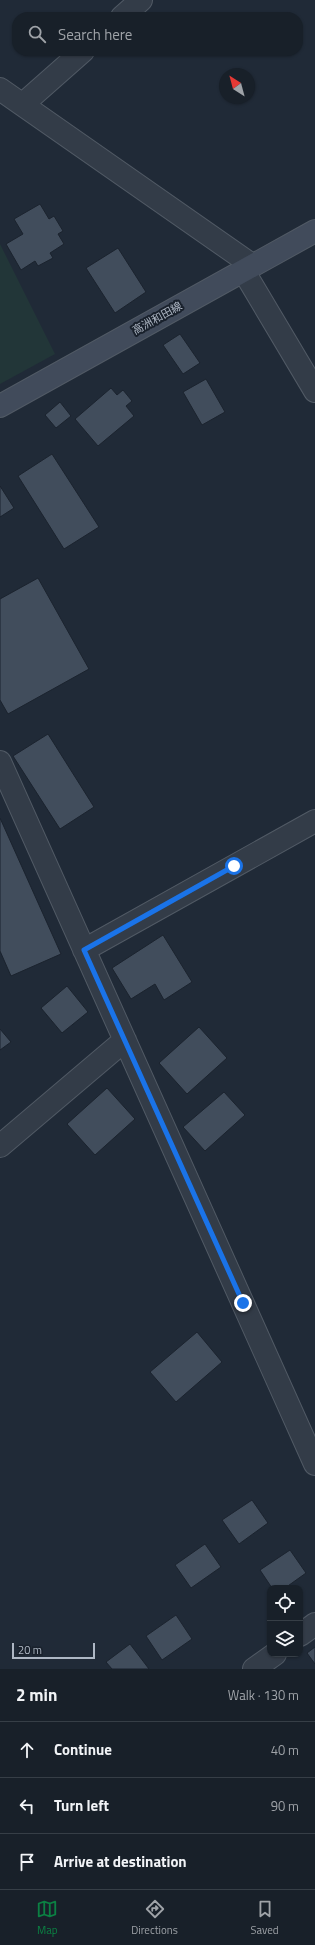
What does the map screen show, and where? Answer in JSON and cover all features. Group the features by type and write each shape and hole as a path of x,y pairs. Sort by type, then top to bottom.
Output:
{"main road":[{"name":"高洲和田線","path":"0,406 315,230"}],"street":[{"path":"128,12 142,0"},
{"path":"24,104 78,56"},
{"path":"0,89 24,104 247,268 315,391"},
{"path":"0,762 315,1464"},
{"path":"84,950 315,821"},
{"path":"0,1146 125,1040"},
{"path":"303,1633 315,1624"},
{"path":"254,1669 271,1657"}],"green space":[{"path":"0,244 55,354 0,384"}],"building":[{"path":"40,204 49,219 54,216 63,231 58,234 64,244 50,253 53,258 38,266 35,261 21,270 6,244 23,234 14,219"},
{"path":"118,248 146,292 115,313 86,268"},
{"path":"180,334 200,363 183,374 163,345"},
{"path":"206,379 225,412 202,425 183,392"},
{"path":"111,388 117,395 123,390 132,401 126,406 134,416 98,446 75,419"},
{"path":"60,402 71,416 56,428 45,415"},
{"path":"52,454 99,527 64,549 18,476"},
{"path":"0,486 14,508 0,517"},
{"path":"38,578 89,669 8,714 0,700 0,599"},
{"path":"48,734 94,807 60,829 13,756"},
{"path":"0,818 61,954 11,976 0,951"},
{"path":"163,935 192,982 164,1000 155,984 131,999 112,968"},
{"path":"67,986 88,1012 62,1033 41,1008"},
{"path":"199,1027 227,1058 187,1094 159,1063"},
{"path":"0,1029 11,1042 0,1050"},
{"path":"107,1088 135,1119 95,1155 67,1124"},
{"path":"224,1092 245,1115 205,1151 183,1127"},
{"path":"197,1332 222,1362 176,1402 150,1372"},
{"path":"252,1500 268,1523 239,1544 222,1520"},
{"path":"205,1544 221,1567 191,1588 175,1565"},
{"path":"290,1550 306,1573 289,1585 270,1585 260,1570"},
{"path":"176,1615 192,1639 162,1660 146,1636"},
{"path":"130,1644 149,1669 112,1669 106,1662"},
{"path":"315,1647 315,1664 307,1653"}],"route":[{"path":"234,866 84,950 243,1303"}]}
